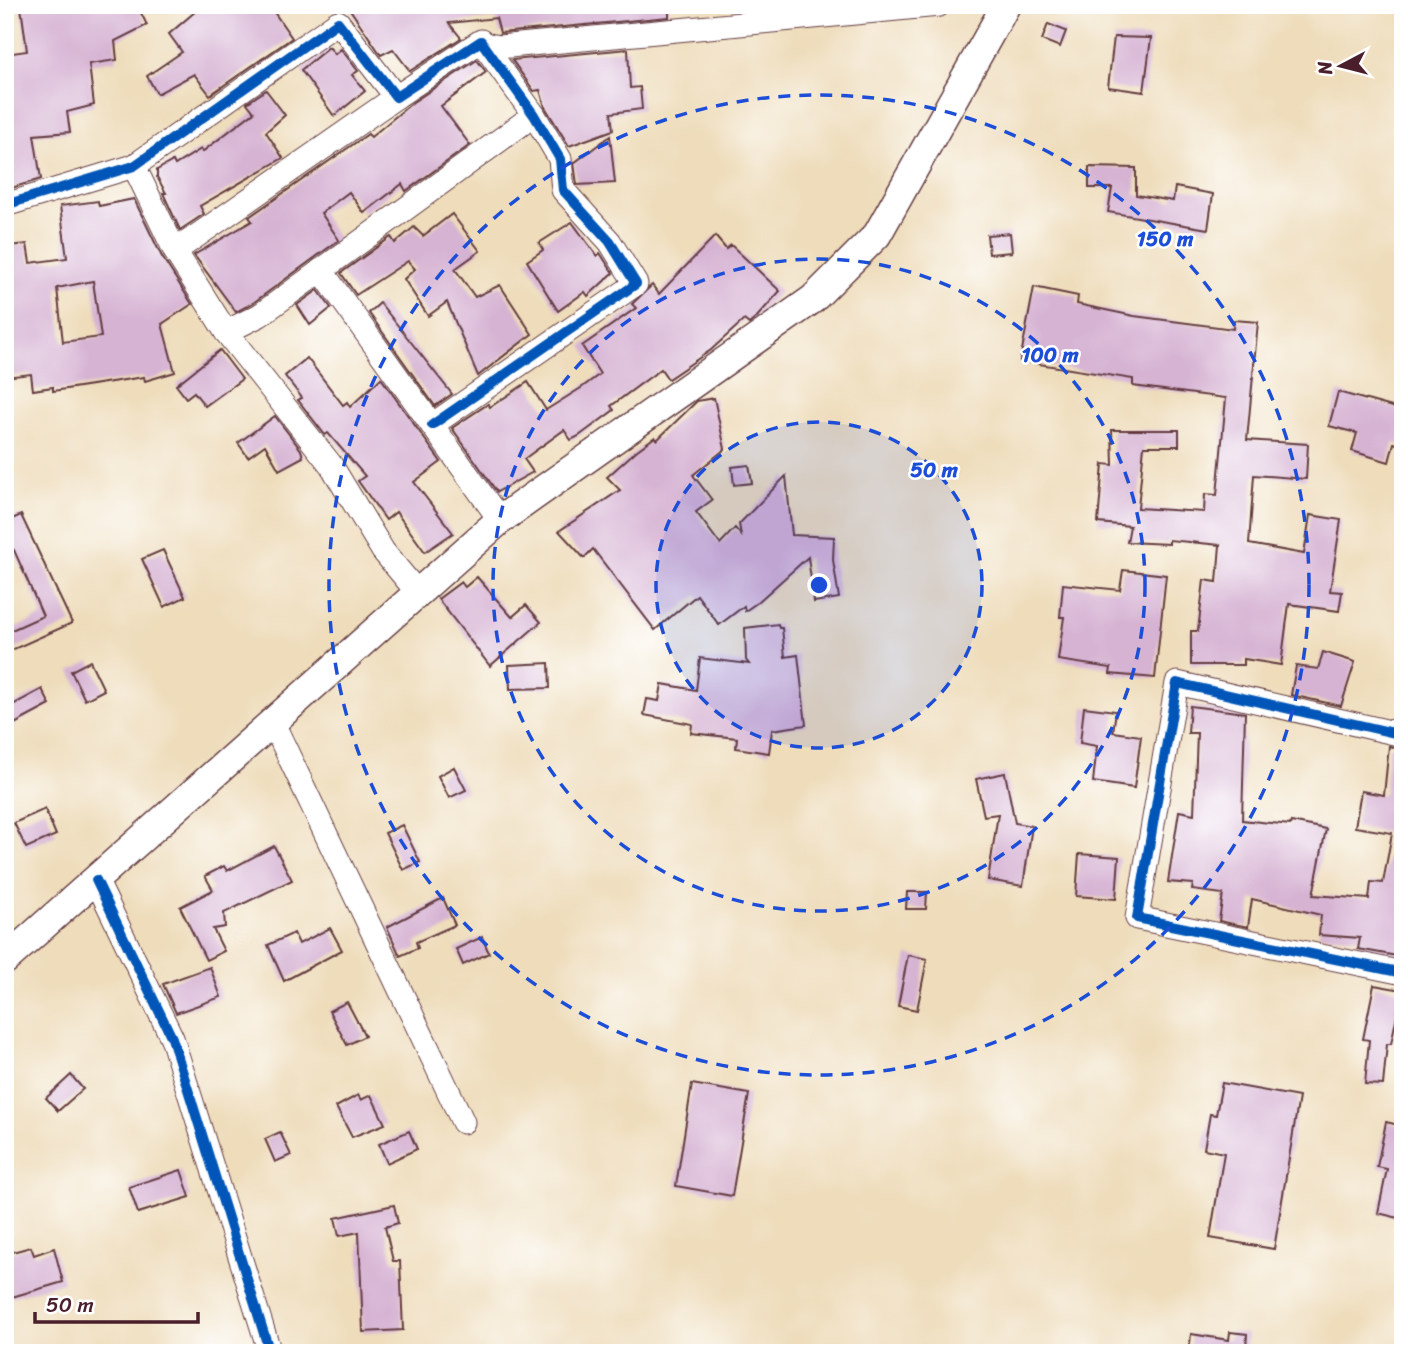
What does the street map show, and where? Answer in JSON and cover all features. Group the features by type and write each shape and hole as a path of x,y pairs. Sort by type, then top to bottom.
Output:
{"main road":[{"path":"5,960 500,520 813,299 877,235 1006,5"}],"street":[{"path":"175,251 481,41 499,47 939,5"},
{"path":"5,205 134,166 338,22 396,97"},
{"path":"432,425 636,284 610,242 564,190 560,159 534,115 484,44"},
{"path":"226,332 260,315 477,160 534,115"},
{"path":"134,166 175,251 226,332 331,465 383,551 418,593"},
{"path":"321,270 500,520"},
{"path":"1403,735 1177,683 1138,918 1403,973"},
{"path":"273,723 463,1122"},
{"path":"96,880 173,1038 270,1353"}],"building":[{"path":"137,5 147,25 115,41 117,60 89,64 94,105 67,112 70,132 34,135 41,179 5,190 5,54 27,51 21,7"},
{"path":"203,5 269,5 292,38 210,95 194,74 157,94 147,76 182,52 169,34"},
{"path":"347,5 565,5 566,12 610,9 610,5 669,5 669,17 500,33 496,18 449,23 461,38 410,71 393,49 381,55"},
{"path":"1048,24 1066,31 1060,47 1042,40"},
{"path":"1114,37 1151,38 1144,92 1108,87"},
{"path":"329,47 335,54 341,49 358,71 352,75 365,91 334,116 301,70"},
{"path":"628,49 630,88 640,87 642,109 611,113 613,130 569,146 545,107 540,90 534,91 512,60"},
{"path":"477,60 486,72 441,106 470,145 406,191 402,184 364,213 349,192 321,213 339,240 253,303 236,312 194,255 252,221 249,217 368,134 371,137 413,102"},
{"path":"266,90 285,115 266,132 283,158 200,206 204,214 180,230 163,193 166,193 157,177 157,170 173,161 175,165 201,149 202,152 254,112 247,103"},
{"path":"610,136 615,183 577,185 574,163"},
{"path":"1089,167 1136,168 1136,195 1173,201 1175,187 1213,194 1208,229 1108,212 1112,188 1089,188"},
{"path":"134,199 162,257 192,304 162,324 175,372 145,381 144,377 53,391 53,387 33,390 31,374 5,377 5,272 13,271 10,246 27,244 30,263 67,258 60,206 98,201 99,206","holes":["93,281 101,337 63,342 57,288"]},
{"path":"452,214 480,251 455,269 475,297 500,285 532,334 478,376 447,302 428,316 404,279 415,269 408,261 356,295 341,273 391,237 395,243 414,227 423,236"},
{"path":"572,222 597,256 600,253 613,273 588,296 585,292 558,311 527,261 543,250 539,243"},
{"path":"1010,233 1012,252 989,254 987,235"},
{"path":"715,236 726,249 731,245 780,291 749,324 744,320 711,350 668,379 661,369 611,406 614,410 571,440 564,430 524,459 533,472 497,492 452,428 528,382 546,410 581,388 600,374 582,346 636,308 632,304 652,285 659,294"},
{"path":"1034,287 1078,296 1077,304 1134,316 1233,329 1234,320 1258,322 1247,440 1308,444 1306,479 1254,475 1249,544 1304,554 1310,515 1341,520 1330,591 1342,592 1339,611 1289,604 1281,665 1244,659 1244,665 1191,665 1191,631 1198,631 1204,580 1217,582 1220,545 1169,540 1169,544 1127,542 1130,526 1098,523 1103,464 1113,465 1112,430 1179,430 1179,446 1144,446 1138,508 1204,512 1205,494 1217,495 1226,398 1133,386 1133,379 1020,361"},
{"path":"318,290 331,308 310,325 297,305"},
{"path":"380,303 452,394 435,406 369,313"},
{"path":"220,350 242,379 205,406 194,392 186,398 176,385"},
{"path":"307,358 343,405 347,402 350,407 381,378 441,462 414,482 453,533 425,552 396,512 386,520 358,481 365,476 328,433 325,435 298,400 302,398 285,376"},
{"path":"1338,392 1403,410 1400,445 1394,443 1389,462 1352,451 1357,433 1329,426"},
{"path":"714,398 725,449 693,475 712,500 696,512 720,544 735,528 741,535 739,524 786,476 792,535 834,537 833,560 839,598 814,602 808,557 758,602 745,611 744,606 719,625 697,595 655,630 593,549 584,558 559,531 620,490 607,477 636,451 655,437 657,440 697,401"},
{"path":"275,416 301,450 303,457 279,470 265,445 248,457 238,443"},
{"path":"749,465 752,483 734,485 732,467"},
{"path":"21,515 72,623 5,653 5,633 43,616 14,550 5,554 5,522"},
{"path":"163,550 185,597 164,607 142,559"},
{"path":"1123,570 1166,575 1155,678 1110,674 1111,668 1058,660 1064,617 1060,617 1063,584 1120,590"},
{"path":"477,577 512,617 526,605 541,622 490,666 438,599 461,582 465,587"},
{"path":"778,624 779,628 782,628 785,657 798,655 806,725 772,730 769,753 736,748 737,738 691,733 692,724 644,715 647,699 659,701 662,684 696,690 700,658 749,664 746,660 745,628"},
{"path":"1323,652 1355,662 1341,706 1291,695 1296,666 1318,669"},
{"path":"90,661 104,690 85,700 71,671"},
{"path":"549,663 550,688 510,689 509,665"},
{"path":"42,689 50,705 5,729 5,709"},
{"path":"1190,706 1245,713 1242,820 1290,825 1291,822 1326,829 1313,895 1369,899 1371,882 1383,883 1392,833 1355,827 1361,791 1384,795 1389,746 1403,749 1403,928 1397,956 1358,949 1360,938 1319,935 1321,915 1252,899 1248,927 1219,921 1223,894 1192,890 1193,884 1168,882 1179,811 1194,814 1197,733 1188,733"},
{"path":"1084,707 1116,711 1113,732 1141,736 1134,788 1093,782 1097,746 1080,743"},
{"path":"454,767 466,790 449,798 438,776"},
{"path":"1005,773 1015,823 1032,826 1023,886 988,880 998,814 984,816 976,779"},
{"path":"45,809 56,835 26,848 14,823"},
{"path":"402,825 420,862 403,870 385,833"},
{"path":"274,846 292,880 224,913 225,927 213,929 224,951 206,960 180,907 213,890 205,876 224,866 227,871"},
{"path":"1079,854 1119,857 1116,899 1076,896"},
{"path":"907,892 927,892 926,909 906,909"},
{"path":"443,898 455,925 416,942 418,948 400,956 387,927"},
{"path":"330,928 342,950 284,981 268,945 294,933 299,944"},
{"path":"482,937 489,953 463,965 456,949"},
{"path":"908,955 927,959 917,1010 898,1006"},
{"path":"210,967 221,997 176,1013 163,984"},
{"path":"1374,985 1402,990 1391,1044 1387,1044 1383,1085 1365,1084 1369,1040 1363,1039"},
{"path":"347,1002 365,1036 347,1045 329,1011"},
{"path":"71,1075 83,1089 58,1111 46,1098"},
{"path":"1222,1083 1299,1097 1274,1249 1210,1238 1224,1153 1204,1149 1210,1114 1216,1115"},
{"path":"692,1084 749,1094 732,1196 676,1186"},
{"path":"358,1095 361,1100 371,1095 385,1124 352,1137 336,1107"},
{"path":"1386,1122 1403,1126 1403,1219 1378,1213 1387,1169 1377,1167"},
{"path":"409,1131 417,1149 387,1163 379,1144"},
{"path":"280,1132 291,1155 275,1162 265,1139"},
{"path":"181,1170 190,1197 138,1213 129,1187"},
{"path":"394,1205 398,1223 385,1227 393,1261 400,1261 403,1330 363,1332 359,1232 339,1236 335,1218"},
{"path":"31,1247 34,1255 54,1248 63,1282 12,1297 5,1275 5,1254"},
{"path":"1230,1332 1247,1334 1246,1353 1189,1353 1191,1334 1229,1340"}],"cycle path":[{"path":"5,205 134,166 338,22 396,97 481,41 534,115 560,159 563,190 610,242 636,284 432,425"},
{"path":"1403,735 1177,683 1137,918 1403,973"},
{"path":"96,880 172,1038 270,1353"}]}
